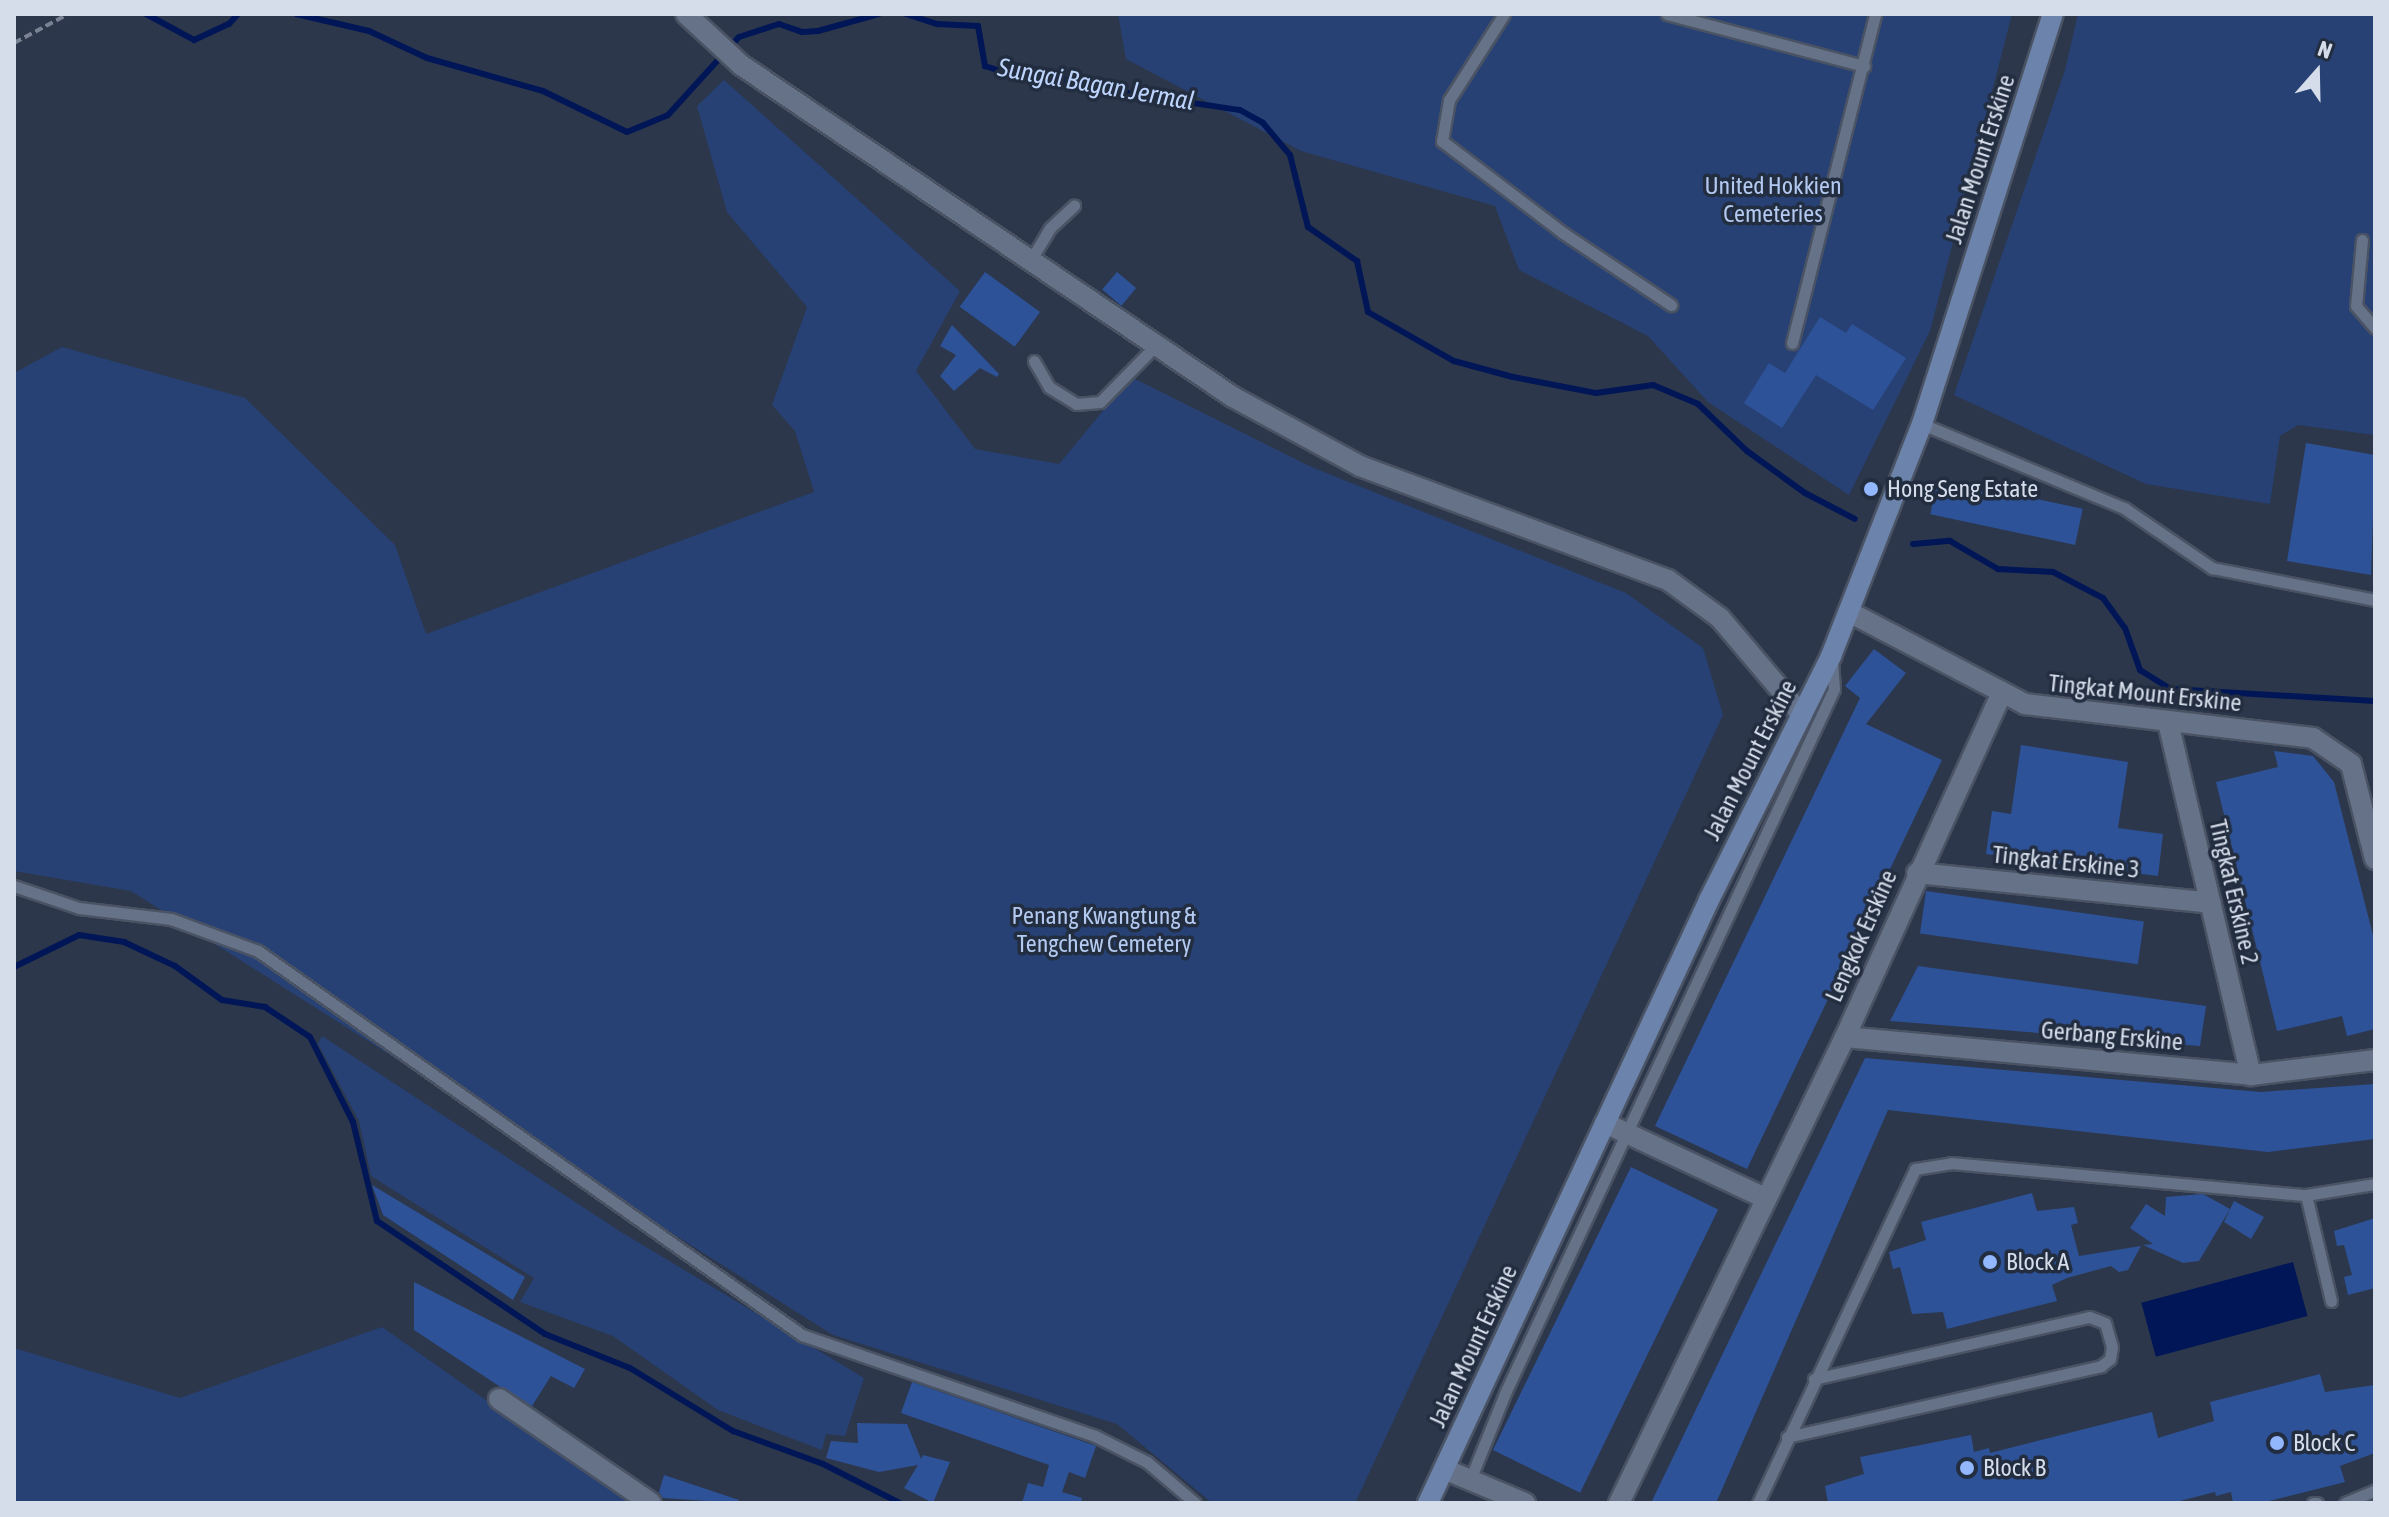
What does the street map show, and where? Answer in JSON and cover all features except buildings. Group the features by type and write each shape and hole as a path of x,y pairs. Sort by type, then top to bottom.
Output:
{"main road":[{"name":"Jalan Mount Erskine","path":"1428,1503 1605,1123 1831,656 1922,424 2053,14"}],"street":[{"path":"694,17 713,43 741,65 1029,264 1233,397 1360,466 1668,580 1720,618 1802,715"},
{"name":"Tingkat Mount Erskine","path":"1849,612 2031,706 2313,738 2351,764 2375,859"},
{"name":"Lengkok Erskine","path":"1619,1503 1845,1037 1917,873 2002,693"},
{"name":"Tingkat Erskine 2","path":"2168,722 2251,1075"},
{"name":"Tingkat Erskine 3","path":"1917,873 2210,903"},
{"name":"Gerbang Erskine","path":"1845,1037 2251,1075 2375,1060"},
{"path":"1605,1123 1765,1198"},
{"path":"499,1399 651,1503"},
{"path":"1444,1469 1525,1503"}],"lane":[{"path":"1504,14 1449,100 1442,141 1563,233 1671,305"},
{"path":"1667,14 1864,66"},
{"path":"1792,343 1824,201 1864,66 1862,52 1875,14"},
{"path":"1029,264 1050,228 1074,206"},
{"path":"2362,240 2356,306 2375,328"},
{"path":"1034,361 1049,387 1076,404 1100,402 1155,346"},
{"path":"1922,424 2124,508 2212,568 2375,600"},
{"path":"1470,1480 1834,689 1831,656"},
{"path":"14,886 79,908 171,919 258,951 802,1335 1095,1436 1147,1462 1195,1503"},
{"path":"1758,1503 1907,1179 1930,1163 2306,1195 2375,1184"},
{"path":"2306,1195 2331,1301"},
{"path":"1787,1437 2101,1366 2110,1359 2112,1347 2105,1323 2089,1317 1814,1379"},
{"path":"2345,1503 2375,1490"}],"path":[{"path":"14,43 68,14"}],"green space":[{"name":"United Hokkien Cemeteries","path":"1118,14 2012,14 1930,331 1849,495 1708,402 1648,336 1519,270 1495,206 1301,151 1126,59"},
{"path":"2078,14 2375,14 2375,435 2298,425 2280,436 2270,504 2146,484 1954,395 2065,70"},
{"name":"Penang Kwangtung & Tengchew Cemetery","path":"724,80 960,291 916,371 975,449 1059,464 1131,377 1309,466 1626,593 1703,648 1723,715 1355,1503 1212,1503 1117,1424 833,1335 131,891 14,871 14,373 62,347 245,398 395,545 426,634 814,492 795,431 772,405 807,307 727,212 697,106"},
{"path":"322,1036 621,1232 864,1378 845,1436 826,1434 822,1450 718,1410 613,1336 520,1302 534,1278 371,1176 359,1121 318,1044"},
{"path":"382,1327 632,1503 14,1503 14,1348 180,1398"}],"shaded area":[{"path":"2293,1262 2307,1316 2156,1357 2141,1303"}],"waterway":[{"name":"Sungai Bagan Jermal","path":"146,14 194,40 229,24 238,14"},
{"name":"Sungai Bagan Jermal","path":"296,14 369,31 427,58 543,91 627,132 668,115 739,37 779,24 802,32 818,31 879,14"},
{"name":"Sungai Bagan Jermal","path":"906,14 937,24 978,26 985,66 1004,72 1030,69 1052,72 1074,85 1240,110 1263,123 1290,155 1308,227 1357,261 1368,312 1454,361 1513,377 1596,393 1653,385 1698,404 1747,451 1805,493 1855,519"},
{"name":"Sungai Bagan Jermal","path":"1913,544 1950,541 1998,569 2053,572 2103,598 2125,628 2140,670 2171,689 2375,701"},
{"path":"14,967 79,935 124,942 175,966 222,1000 265,1007 310,1037 353,1122 377,1221 545,1334 630,1368 733,1431 823,1464 900,1503"}],"place":[{"name":"Hong Seng Estate","path":"1871,489"},
{"name":"Block A","path":"1990,1262"},
{"name":"Block C","path":"2277,1443"},
{"name":"Block B","path":"1967,1468"}]}
